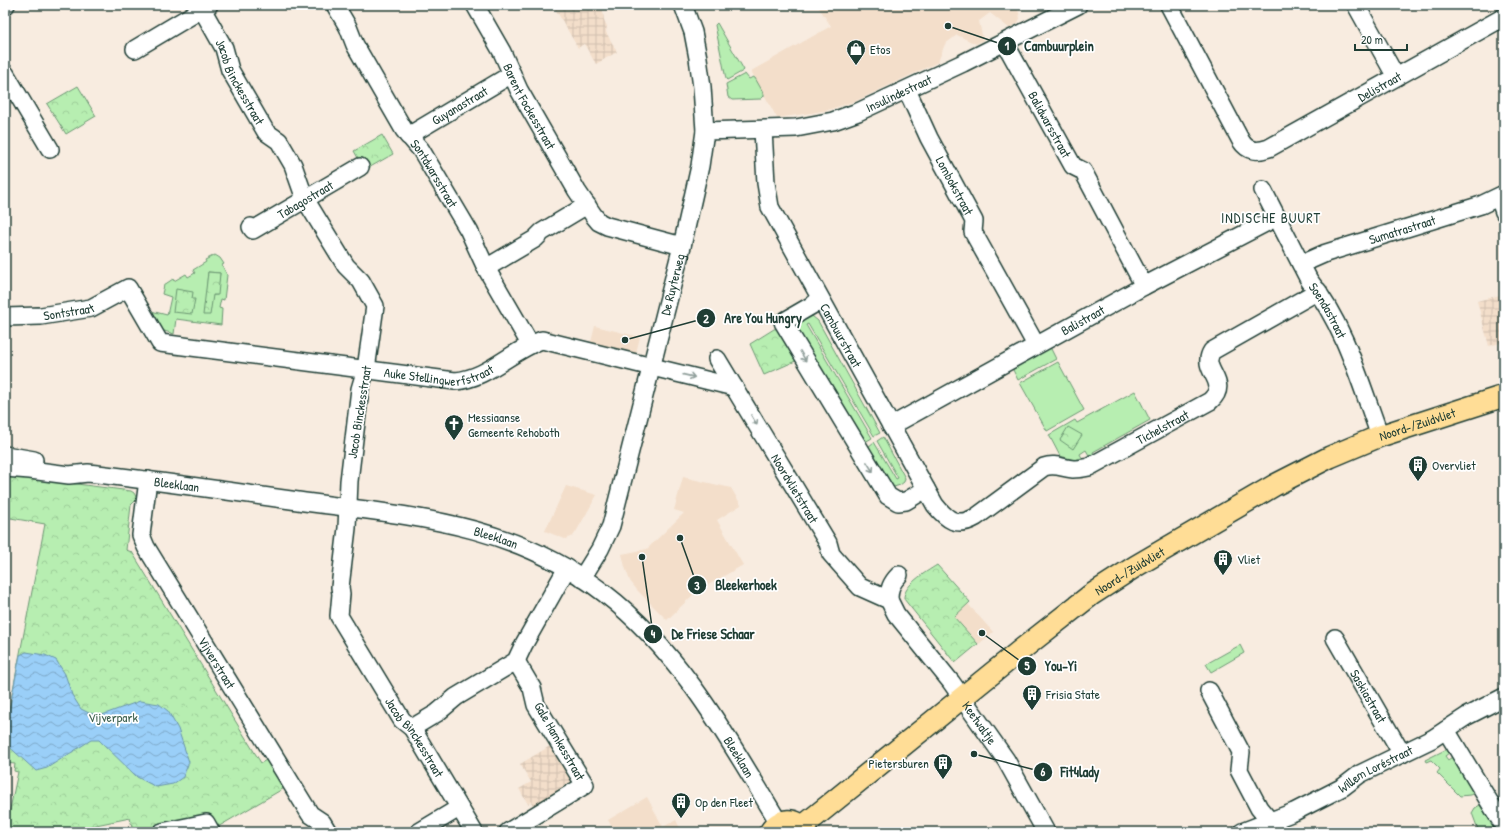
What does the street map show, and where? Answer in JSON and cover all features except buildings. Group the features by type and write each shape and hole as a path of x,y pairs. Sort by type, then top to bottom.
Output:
{"main road":[{"name":"Noord-/Zuidvliet","path":"804,829 962,697 1086,600 1118,577 1306,469 1355,445 1504,396"},
{"path":"775,827 790,820 796,822 804,829"}],"street":[{"name":"Sontdwarsstraat","path":"335,5 348,27 355,45 408,136 420,150 469,231 486,268 530,344"},
{"name":"Barent Fockesstraat","path":"475,5 502,52 519,90 577,191 599,222 607,226 682,246"},
{"name":"De Ruyterweg","path":"582,578 600,549 611,526 682,246 700,166 705,131 702,87 693,32 684,5"},
{"name":"Insulindestraat","path":"705,131 796,128 833,121 858,112 906,90 1005,43 1078,5"},
{"name":"Delistraat","path":"1169,5 1241,141 1246,148 1253,150 1269,148 1504,17"},
{"path":"1356,5 1396,77"},
{"path":"135,48 203,6"},
{"name":"Jacob Binckesstraat","path":"203,6 224,48 230,70 266,132 279,141 293,165 305,199 346,266 361,281 375,306 366,369 359,397 349,481 347,529 340,587 341,594 339,616 402,720 412,728 474,832"},
{"name":"Balidwarsstraat","path":"1005,43 1073,166 1083,171 1144,286"},
{"path":"5,73 50,149"},
{"name":"Guyanastraat","path":"408,136 512,74"},
{"name":"Lombokstraat","path":"906,90 929,138 974,221 973,232 1036,345"},
{"name":"Cambuurstraat","path":"762,130 766,183 770,207 935,505 943,515 951,520 959,522"},
{"name":"Tabagostraat","path":"251,228 253,230 360,167"},
{"name":"Soendastraat","path":"1263,190 1309,280 1318,290 1350,350 1380,436"},
{"name":"Sumatrastraat","path":"1301,264 1326,253 1482,205 1502,201"},
{"path":"486,268 535,240 542,232 587,205"},
{"name":"Balistraat","path":"891,426 1144,286 1277,217"},
{"name":"Auke Stellingwerfstraat","path":"128,288 160,343 455,381 466,380 476,376 530,344 542,340 734,387"},
{"name":"Sontstraat","path":"5,317 41,316 91,308 128,288"},
{"name":"Tichelstraat","path":"959,522 967,522 976,517 1044,467 1056,465 1071,469 1089,467 1210,401 1218,390 1217,379 1208,361 1212,351 1318,290"},
{"path":"821,300 783,322 888,496 898,502 906,501 926,489"},
{"name":"Noordvlietstraat","path":"717,359 828,543 831,554 860,587 889,600"},
{"name":"Bleeklaan","path":"5,455 69,466 88,473"},
{"name":"Bleeklaan","path":"5,468 68,475 88,473 148,480 428,518 474,529 530,548 567,568 604,592 652,637 687,678 725,734 775,827"},
{"name":"Vijverstraat","path":"148,480 141,535 146,547 310,814 322,822 328,832"},
{"path":"412,728 437,713 456,697 516,661 518,654 567,568"},
{"path":"899,575 892,582 889,590 889,600 896,614 962,697"},
{"name":"Saskiastraat","path":"1335,638 1402,754"},
{"name":"Gale Hamkesstraat","path":"508,832 585,785 536,705 532,688 516,661"},
{"path":"1209,692 1242,752 1239,770 1259,808 1275,827"},
{"name":"Keetwaltje","path":"962,697 1006,760 1046,832"},
{"name":"Willem Loréstraat","path":"1242,832 1275,827 1343,787 1360,774 1432,739 1467,716 1504,697"},
{"path":"1446,730 1504,826"},
{"path":"419,832 459,808"},
{"path":"162,832 208,828"}],"shaded area":[{"path":"553,5 602,5 604,20 607,26 606,32 617,52 596,64 584,44 578,48"},
{"path":"817,5 1016,5 1020,18 1018,23 1009,28 990,13 979,21 983,40 976,44 957,35 945,44 938,62 858,100 828,110 777,118 751,71 831,26"},
{"path":"1504,294 1504,342 1489,346 1477,301"},
{"path":"595,326 640,337 635,357 590,346"},
{"path":"683,477 731,488 741,505 717,520 743,565 696,592 667,620 630,581 622,554 647,549 684,513 674,510"},
{"path":"566,486 597,495 576,532 573,536 565,539 545,531"},
{"path":"968,604 993,632 979,644 954,617"},
{"path":"555,743 575,779 573,783 535,808 531,802 528,804 519,789 531,782 520,764"},
{"path":"647,797 663,827 676,820 682,832 615,832 608,820"}],"green space":[{"path":"717,23 744,70 727,80 715,25"},
{"path":"745,74 749,79 753,77 755,78 764,94 761,99 732,100 728,97 726,84"},
{"path":"78,86 96,116 66,134 47,104"},
{"path":"382,135 393,154 365,170 354,151"},
{"path":"215,255 220,258 224,264 222,265 227,275 224,300 221,299 219,308 222,309 221,325 176,319 174,334 161,330 151,311 167,315 171,297 162,294 164,285 173,279 174,281 186,274 188,277 195,273 193,270 206,262 205,260","holes":["208,272 220,273 217,295 213,295 204,315"]},
{"path":"208,272 220,273 218,295 213,295 210,315 203,315"},
{"path":"176,289 193,292 192,299 195,299 192,314 173,312"},
{"path":"810,316 818,321 880,433 874,436 808,324 806,325 872,438 865,442 795,329 797,323"},
{"path":"779,328 800,359 764,375 750,344 774,329"},
{"path":"1049,345 1056,359 1018,380 1011,366"},
{"path":"1058,362 1084,410 1047,431 1020,383"},
{"path":"1135,391 1150,420 1093,452 1094,455 1090,457 1086,450 1080,454 1083,460 1078,461 1060,456 1049,435 1075,420 1077,423"},
{"path":"1068,427 1082,435 1073,449 1060,440"},
{"path":"883,437 905,478 904,482 894,487 890,484 868,447 874,442 896,479 898,478 877,441"},
{"name":"Vijverpark","path":"5,476 131,491 134,493 137,499 131,505 126,550 132,552 261,763 268,759 286,787 216,828 209,816 133,831 130,818 62,832 5,832 18,772 14,771 15,764 5,763 5,731 45,524 5,517"},
{"path":"937,565 970,602 954,617 978,644 955,663 904,599 907,589 911,584 921,575"},
{"path":"1240,645 1244,653 1211,672 1206,664"},
{"path":"1447,749 1449,753 1445,756 1448,760 1452,757 1474,793 1460,796 1437,773 1440,769 1431,760 1426,762 1425,760"},
{"path":"1480,805 1496,832 1479,832 1472,813 1475,808"}],"water":[{"path":"26,652 45,655 56,660 65,674 72,695 81,709 89,713 102,715 140,701 159,704 168,711 178,729 189,762 183,777 173,784 156,787 137,777 99,740 91,740 47,768 36,771 5,743 5,731 20,655"}],"place":[{"name":"Cambuurplein","path":"948,26"},
{"name":"Etos","path":"856,66"},
{"name":"Are You Hungry","path":"625,340"},
{"name":"Messiaanse Gemeente Rehoboth","path":"454,441"},
{"name":"Overvliet","path":"1418,482"},
{"name":"Bleekerhoek","path":"680,538"},
{"name":"De Friese Schaar","path":"642,557"},
{"name":"Vliet","path":"1223,576"},
{"name":"You-Yi","path":"982,633"},
{"name":"Frisia State","path":"1032,711"},
{"name":"Fit4lady","path":"974,754"},
{"name":"Pietersburen","path":"943,780"},
{"name":"Op den Fleet","path":"681,819"}],"district":[{"name":"INDISCHE BUURT","path":"1271,217"}]}
